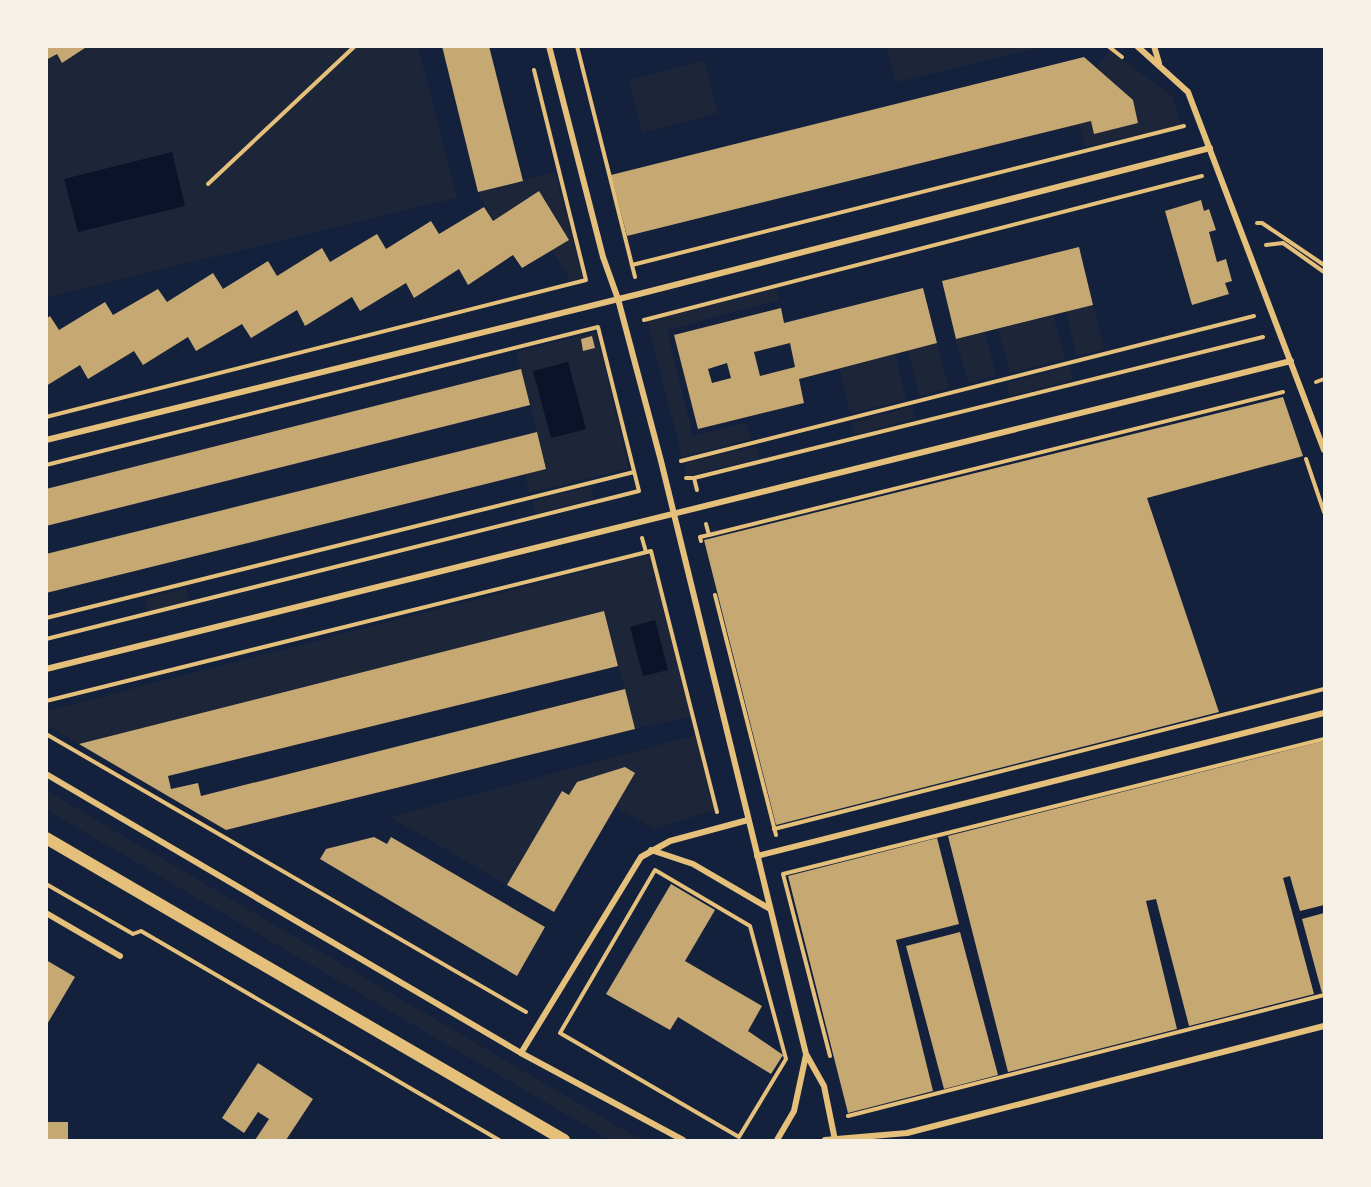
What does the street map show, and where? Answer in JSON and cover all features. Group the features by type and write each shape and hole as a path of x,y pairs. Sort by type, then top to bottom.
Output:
{"main road":[{"path":"46,838 564,1140"}],"street":[{"path":"549,46 603,257 618,299 806,1054 824,1086 835,1140"},
{"path":"1137,46 1188,92 1324,450"},
{"path":"1154,46 1159,64"},
{"path":"46,440 639,294 1210,148"},
{"path":"46,669 1291,361"},
{"path":"757,856 1324,713"},
{"path":"46,774 521,1053 683,1140"},
{"path":"521,1053 640,857 669,841 748,820"},
{"path":"650,850 693,864 770,909"},
{"path":"46,913 120,956"},
{"path":"825,1140 907,1134 1324,1026"},
{"path":"777,1140 794,1111 806,1054"},
{"path":"897,1140 907,1134"}],"path":[{"path":"208,184 355,46"},
{"path":"577,46 647,329"},
{"path":"46,417 586,280 534,69"},
{"path":"632,265 1186,126 1206,186"},
{"path":"644,318 1202,176"},
{"path":"1239,223 1262,223 1324,265"},
{"path":"1248,246 1283,243 1324,272"},
{"path":"678,450 686,480 1263,337 1251,305"},
{"path":"681,461 1255,316"},
{"path":"46,465 598,327 639,491 46,639"},
{"path":"703,548 700,537 1284,392"},
{"path":"46,618 634,472"},
{"path":"694,478 709,535"},
{"path":"46,702 651,551 717,814 707,817"},
{"path":"715,593 774,828 1324,689"},
{"path":"46,734 524,1011"},
{"path":"831,1060 783,874 1324,739"},
{"path":"655,870 750,926 786,1059 739,1137 561,1033 655,870"},
{"path":"46,884 133,934 141,931 499,1140"},
{"path":"843,1105 846,1117 1324,995"}],"shaded area":[{"path":"88,46 418,47 457,198 47,297 46,60 57,54 63,63"},
{"path":"887,46 1042,47 896,82"},
{"path":"1110,50 1172,96 1182,125 1085,147 1079,124 1091,121 1094,134 1138,123 1133,100 1097,68"},
{"path":"704,60 718,113 642,133 629,80"},
{"path":"172,152 185,206 78,232 64,179"},
{"path":"555,172 583,278 571,281 552,250 569,240 539,191 493,221 478,192"},
{"path":"776,286 779,300 667,330 693,436 746,423 751,439 682,457 647,319"},
{"path":"1093,305 1104,349 1077,356 1066,312"},
{"path":"1053,315 1065,359 1010,373 998,329"},
{"path":"596,332 629,468 529,493 525,474 546,469 516,352"},
{"path":"985,332 996,376 968,383 956,339"},
{"path":"937,343 949,388 919,396 908,351"},
{"path":"895,354 906,400 851,413 839,369"},
{"path":"568,362 586,429 551,438 533,371"},
{"path":"1070,366 1073,380 1010,396 1007,383"},
{"path":"912,407 915,419 854,435 851,423"},
{"path":"756,446 760,458 687,476 684,463"},
{"path":"591,486 594,499 535,514 532,501"},
{"path":"650,554 691,716 635,729 604,611 79,744 47,725 47,711"},
{"path":"186,588 189,601 148,612 145,599"},
{"path":"655,620 668,670 643,676 630,627"},
{"path":"696,735 714,810 654,829 616,807 635,773 577,782 569,795 562,791 507,885 390,817"},
{"path":"47,791 634,1136 646,1140 610,1140 47,810"}],"building":[{"path":"46,46 88,46 62,63 57,54 46,60"},
{"path":"442,46 489,46 523,181 478,192"},
{"path":"1084,57 1133,100 1138,123 1094,134 1091,121 627,236 611,175"},
{"path":"539,191 569,240 522,268 513,255 468,285 459,269 414,298 406,283 360,311 352,297 305,326 297,310 251,338 242,324 196,351 188,337 143,365 134,351 88,379 80,365 46,386 46,319 50,316 59,330 105,302 113,315 158,289 167,302 213,273 223,289 268,261 277,276 322,248 330,262 377,234 386,249 431,221 439,234 484,207 493,221"},
{"path":"1201,200 1204,211 1209,209 1216,230 1209,232 1217,262 1226,259 1232,281 1225,283 1229,294 1192,305 1165,211"},
{"path":"1079,247 1093,305 956,339 942,281"},
{"path":"923,288 937,343 799,379 804,403 698,429 674,335 781,308 784,323","holes":["790,343 795,367 760,376 754,352","727,363 731,378 712,383 708,369"]},
{"path":"592,336 595,348 583,351 581,339"},
{"path":"521,369 530,405 46,526 46,489"},
{"path":"1283,397 1303,456 1147,498 1219,712 776,825 704,540"},
{"path":"537,432 546,469 46,593 46,554"},
{"path":"604,611 618,666 168,776 171,789 198,783 201,796 625,689 635,729 226,830 79,744"},
{"path":"1324,741 1324,905 1300,911 1290,876 1283,878 1314,994 1189,1026 1156,899 1146,901 1177,1029 1008,1072 948,836"},
{"path":"625,767 635,773 554,912 507,885 562,791 569,795 577,782"},
{"path":"374,837 387,844 391,837 545,927 517,976 320,859 326,849"},
{"path":"937,838 959,924 896,940 933,1091 848,1113 788,876"},
{"path":"671,884 715,910 685,961 762,1006 748,1031 783,1055 771,1074 678,1017 670,1030 606,994"},
{"path":"1324,913 1324,992 1322,993 1302,919"},
{"path":"960,932 998,1075 944,1089 906,946"},
{"path":"46,960 75,977 46,1026"},
{"path":"258,1063 313,1099 286,1140 255,1140 269,1119 258,1112 244,1133 222,1118"},
{"path":"46,1122 68,1122 68,1140 46,1140"}]}
